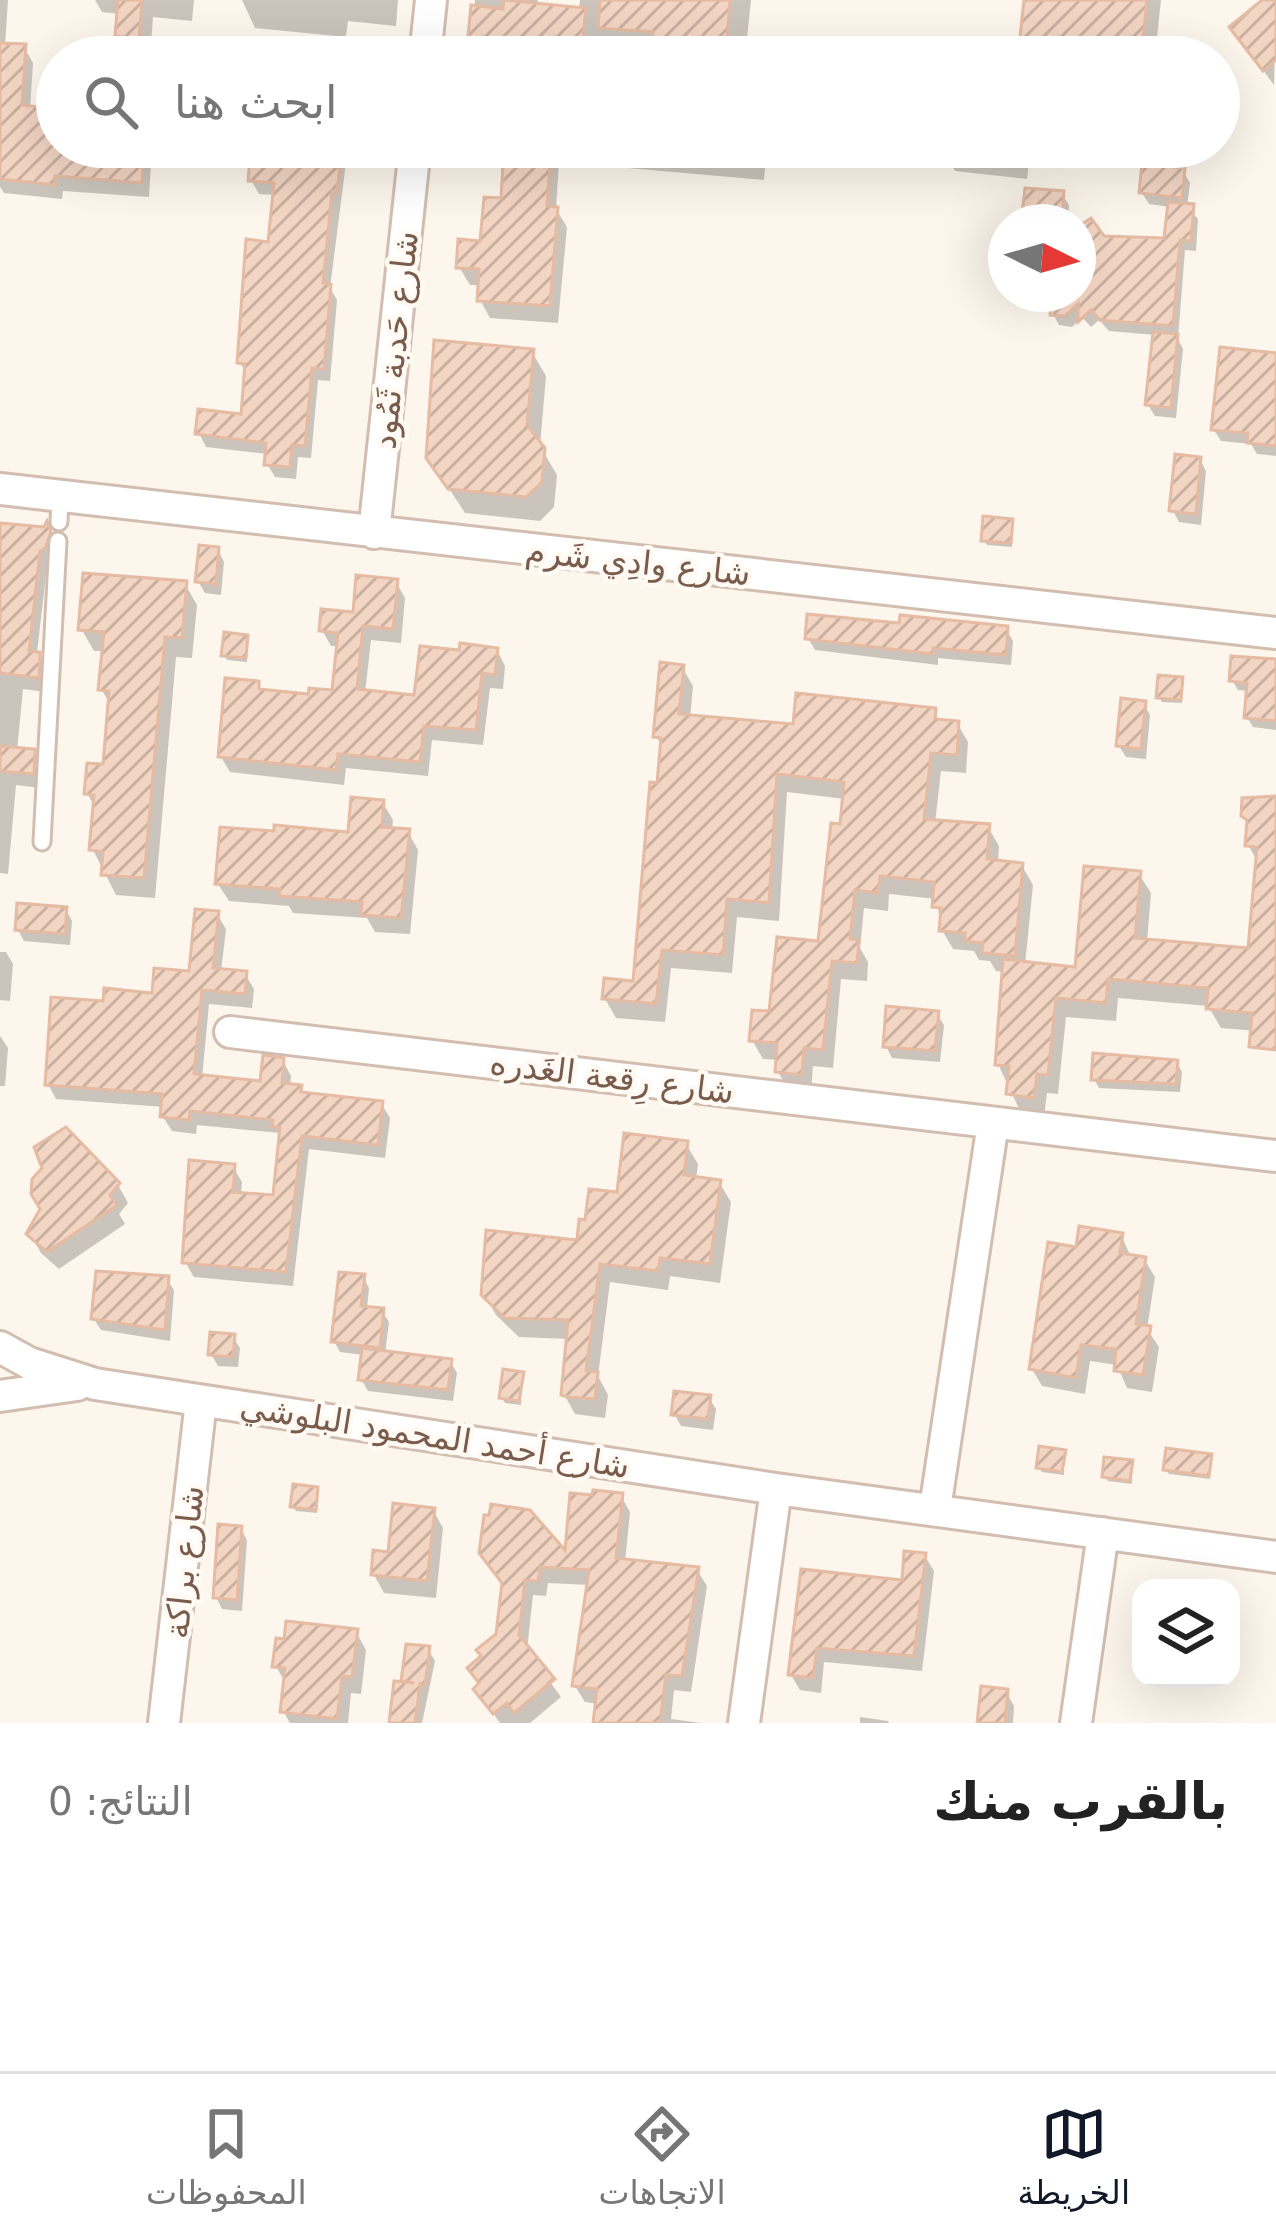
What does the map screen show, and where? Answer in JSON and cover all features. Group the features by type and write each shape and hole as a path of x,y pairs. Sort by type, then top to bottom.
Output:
{"street":[{"path":"426,36 430,0"},
{"name":"شارع حَدبة ثَمُود","path":"374,533 413,168"},
{"name":"شارع وادِي شَرم","path":"0,489 60,509 374,533 1276,632"},
{"name":"شارع رِقعة الغَدره","path":"230,1032 1276,1156"},
{"path":"935,1509 994,1123"},
{"name":"شارع أحمد المحمود البلوشي","path":"0,1347 29,1363 95,1384 776,1489 1276,1558"},
{"name":"شارع أحمد المحمود البلوشي","path":"0,1396 95,1384"},
{"name":"شارع براكة","path":"164,1723 201,1400"},
{"path":"744,1723 776,1489"},
{"path":"1076,1723 1103,1533"}],"lane":[{"path":"42,842 58,541"}],"building":[{"path":"118,0 142,0 139,36 115,36"},
{"path":"504,0 586,8 583,36 468,36 471,5 503,9"},
{"path":"600,0 730,0 727,36 653,36 653,32 598,28"},
{"path":"1024,0 1147,0 1143,36 1020,36"},
{"path":"1262,0 1276,0 1276,60 1263,71 1229,27"},
{"path":"0,43 26,44 22,105 36,107 36,168 143,168 142,183 55,176 55,185 0,179"},
{"path":"249,168 340,168 337,192 332,191 323,283 331,284 324,369 312,368 305,446 292,445 290,467 264,465 266,443 195,434 198,409 241,414 245,364 237,363 246,239 268,242 274,183 248,181"},
{"path":"503,168 550,168 547,206 558,207 550,306 477,301 479,269 456,268 458,239 480,241 484,197 501,198"},
{"path":"1142,168 1185,168 1182,198 1139,193"},
{"path":"1025,188 1064,191 1063,204 1023,204"},
{"path":"1168,202 1194,204 1191,241 1180,240 1173,326 1100,320 1093,312 1096,225 1104,236 1164,238"},
{"path":"1153,332 1178,334 1171,408 1145,405"},
{"path":"434,340 534,349 527,425 545,448 542,482 526,497 448,489 426,458"},
{"path":"1220,347 1276,353 1276,446 1247,443 1248,433 1211,430"},
{"path":"1175,454 1201,457 1196,514 1169,511"},
{"path":"983,516 1013,519 1011,543 981,541"},
{"path":"47,521 51,531 40,551 29,651 40,652 39,678 0,673 0,523 44,527"},
{"path":"199,545 219,547 216,584 195,582"},
{"path":"83,573 187,581 182,638 165,637 144,878 101,875 103,852 89,850 94,795 84,794 87,763 103,764 109,691 98,690 104,632 78,630"},
{"path":"356,575 398,579 393,629 363,626 357,689 414,695 420,646 459,650 460,643 498,648 495,675 482,673 476,730 424,726 420,762 338,754 336,770 218,757 225,678 259,681 259,689 308,694 309,688 332,690 338,633 319,631 321,609 353,612"},
{"path":"807,614 899,623 900,615 1008,626 1006,655 933,648 933,654 805,639"},
{"path":"224,632 248,635 246,658 221,656"},
{"path":"1231,656 1276,659 1276,721 1244,718 1247,683 1229,681"},
{"path":"660,662 684,665 679,714 793,724 796,693 936,708 935,719 959,721 957,755 931,753 924,819 990,824 987,859 1023,863 1015,956 982,953 983,943 965,941 965,933 939,931 941,908 932,907 934,882 880,876 878,893 855,890 850,939 859,940 857,963 832,961 823,1050 804,1048 802,1075 775,1072 777,1043 749,1041 752,1010 769,1011 777,937 818,941 831,823 840,824 844,782 777,774 769,903 727,899 723,955 662,950 656,1004 602,999 604,978 633,981 650,782 657,783 661,738 653,737"},
{"path":"1158,675 1183,677 1181,700 1156,698"},
{"path":"1121,698 1146,701 1141,749 1116,746"},
{"path":"0,746 35,749 34,774 0,771"},
{"path":"1276,796 1276,1050 1249,1047 1252,1013 1206,1009 1208,988 1108,979 1106,1003 1056,998 1048,1075 1037,1074 1034,1098 1006,1094 1009,1066 995,1065 1003,959 1075,967 1084,866 1141,871 1135,938 1248,948 1257,847 1245,846 1247,820 1241,816 1242,798"},
{"path":"351,797 384,800 382,827 410,829 401,918 361,915 362,902 279,896 280,889 215,884 220,827 274,831 274,825 348,832"},
{"path":"17,903 67,907 65,934 15,930"},
{"path":"195,909 219,911 213,968 247,971 245,994 202,990 194,1074 260,1081 263,1055 284,1058 282,1083 302,1085 301,1092 383,1101 378,1145 302,1136 286,1272 182,1263 189,1160 235,1164 233,1192 273,1195 280,1127 272,1127 273,1120 190,1111 189,1120 160,1117 162,1094 45,1085 51,997 103,1001 104,988 152,993 154,968 189,971"},
{"path":"886,1006 939,1011 935,1051 883,1047"},
{"path":"1093,1053 1178,1060 1176,1084 1091,1080"},
{"path":"66,1127 120,1183 110,1195 117,1205 47,1252 26,1234 40,1209 31,1194 32,1179 42,1168 34,1147"},
{"path":"624,1133 688,1141 684,1175 721,1180 710,1264 660,1258 658,1271 600,1264 586,1371 598,1372 595,1399 567,1397 561,1395 568,1320 505,1318 481,1295 486,1230 577,1240 589,1189 617,1192"},
{"path":"1079,1226 1123,1233 1120,1253 1146,1257 1136,1324 1151,1326 1143,1375 1114,1371 1116,1349 1081,1345 1076,1378 1029,1369 1048,1242 1076,1247"},
{"path":"96,1271 169,1276 165,1330 91,1319"},
{"path":"339,1272 365,1274 361,1306 384,1308 380,1348 331,1342"},
{"path":"210,1332 235,1334 233,1357 208,1355"},
{"path":"362,1348 452,1359 448,1390 358,1380"},
{"path":"503,1369 524,1372 519,1401 499,1398"},
{"path":"674,1391 711,1395 708,1419 671,1415"},
{"path":"1039,1446 1066,1450 1062,1472 1036,1468"},
{"path":"1166,1448 1212,1454 1209,1476 1163,1470"},
{"path":"1104,1457 1133,1460 1130,1481 1102,1477"},
{"path":"293,1484 318,1487 316,1510 290,1507"},
{"path":"593,1490 623,1493 616,1558 699,1567 682,1676 666,1675 660,1723 593,1723 597,1689 572,1686 589,1570 540,1567 538,1581 525,1580 519,1635 555,1679 514,1713 507,1703 493,1714 473,1689 479,1683 467,1668 481,1656 476,1650 496,1634 502,1583 479,1553 484,1515 489,1515 491,1504 530,1510 565,1550 570,1493 592,1495"},
{"path":"393,1503 435,1508 427,1581 371,1575 373,1550 388,1552"},
{"path":"218,1524 242,1526 237,1600 213,1598"},
{"path":"904,1551 926,1553 914,1656 817,1648 813,1678 788,1675 801,1569 902,1580"},
{"path":"286,1621 358,1629 352,1677 342,1676 337,1719 280,1712 285,1668 272,1667 276,1638 284,1639"},
{"path":"406,1644 430,1646 425,1685 420,1684 415,1723 389,1723 394,1681 414,1683 401,1681"},
{"path":"981,1686 1008,1689 1005,1723 977,1723"}]}
